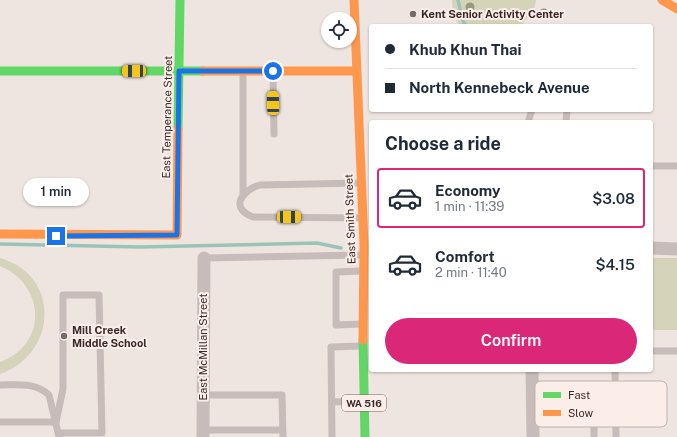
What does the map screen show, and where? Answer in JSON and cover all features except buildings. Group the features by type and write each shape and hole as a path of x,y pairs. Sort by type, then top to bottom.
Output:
{"street":[{"name":"East Temperance Street","path":"0,234 177,235 180,0"},
{"name":"East Smith Street","path":"354,0 361,183 366,248 363,271 367,284 367,324 363,346 367,370 364,401 365,437"},
{"path":"662,0 677,9"},
{"path":"0,71 356,71"},
{"path":"653,248 677,249"},
{"name":"East McMillan Street","path":"203,434 204,258"},
{"path":"532,372 533,437"}],"lane":[{"path":"243,71 243,193 240,205 242,211 253,217 363,218"},
{"path":"273,71 274,134"},
{"path":"653,166 677,166"},
{"path":"243,193 250,188 260,185 361,183"},
{"path":"204,258 366,248"},
{"path":"363,271 336,272 336,325 367,324"},
{"path":"0,385 37,386 49,396 59,435 102,432 99,295 63,295 63,389 56,422"},
{"path":"332,437 331,347 363,346"},
{"path":"653,351 677,351"},
{"path":"203,395 282,395 282,433 203,434"},
{"path":"332,402 364,401"},
{"path":"0,422 56,422"}],"shaded area":[{"path":"452,0 536,0 534,9 523,24 458,24 453,14"},
{"path":"0,258 20,267 34,280 42,297 45,315 42,333 33,350 19,364 0,374 0,362 16,354 27,342 33,329 35,315 33,300 26,287 15,275 0,266"},
{"path":"653,258 677,258 677,330 653,330"}],"waterway":[{"path":"458,0 465,24"},
{"path":"0,244 140,247 317,243 341,248"}],"traffic: fast":[{"path":"178,129 180,0"},
{"path":"0,71 203,71"},
{"path":"363,340 365,437"}],"traffic: slow":[{"path":"354,0 364,245 363,340"},
{"path":"662,0 677,9"},
{"path":"203,71 356,71"},
{"path":"0,234 177,235 178,129"}],"place":[{"name":"Kent Senior Activity Center","path":"413,14"},
{"name":"Mill Creek Middle School","path":"64,336"}],"route":[{"path":"56,236 177,235 179,71 273,71"}]}
